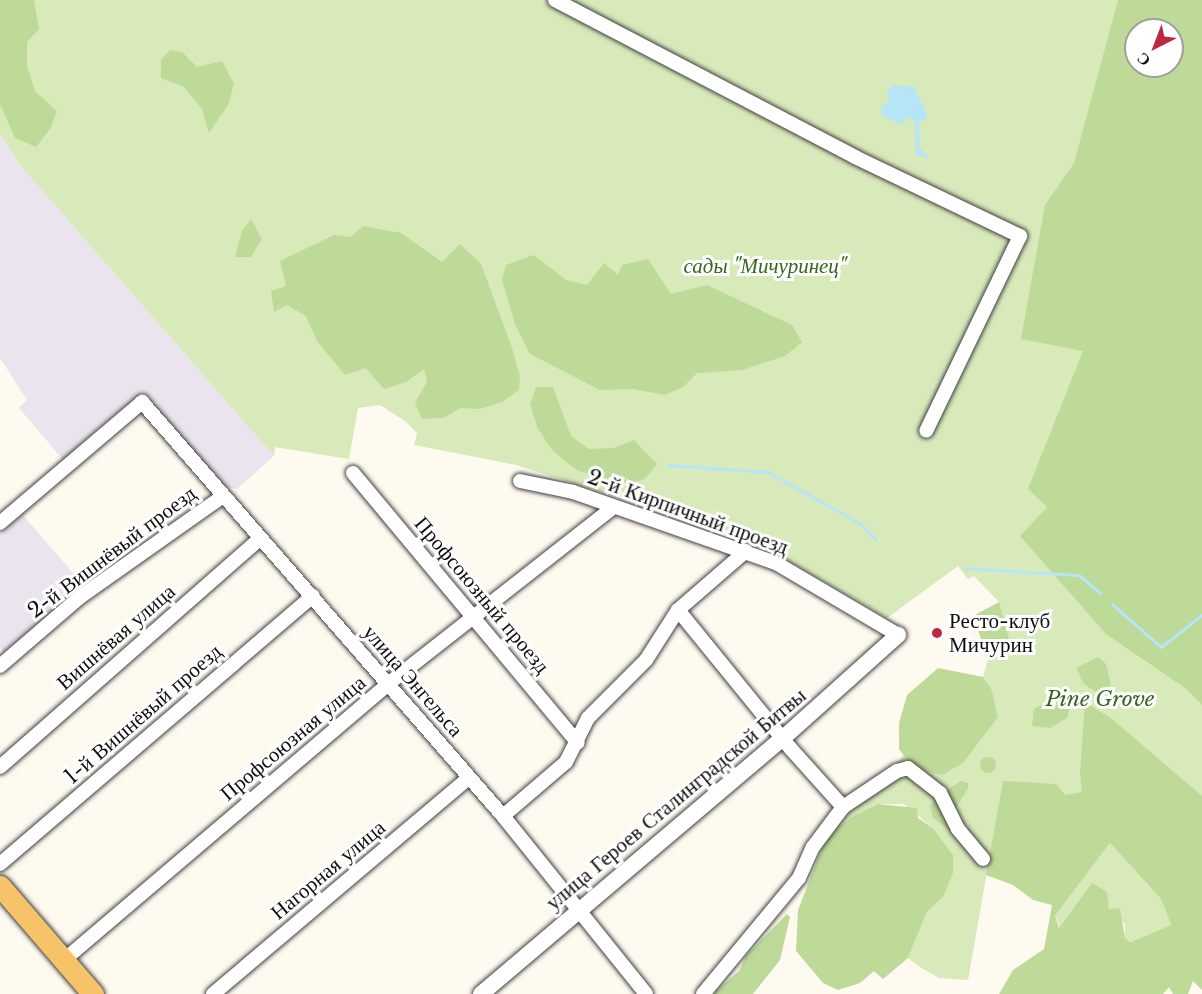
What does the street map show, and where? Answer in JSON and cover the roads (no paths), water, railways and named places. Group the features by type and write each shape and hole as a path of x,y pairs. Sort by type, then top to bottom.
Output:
{"main road":[{"path":"0,886 93,994"}],"street":[{"path":"555,0 855,157 1020,236 926,430"},
{"name":"улица Энгельса","path":"0,523 142,402 502,816 646,994"},
{"name":"Профсоюзный проезд","path":"353,473 579,743"},
{"name":"2-й Кирпичный проезд","path":"520,481 573,492 611,509 746,551 776,563 898,635"},
{"name":"2-й Вишнёвый проезд","path":"0,666 80,597 223,496"},
{"name":"Профсоюзная улица","path":"64,960 388,684 611,509"},
{"name":"Вишнёвая улица","path":"0,767 261,538"},
{"path":"502,816 566,762 579,743 588,718 646,660 678,610 746,551"},
{"name":"1-й Вишнёвый проезд","path":"0,864 312,596"},
{"path":"678,610 782,739 843,807"},
{"name":"улица Героев Сталинградской Битвы","path":"481,994 782,739 898,635"},
{"path":"703,994 799,878 813,847 843,807 863,790 909,768 939,793 958,829 983,859"},
{"name":"Нагорная улица","path":"213,994 469,778"}],"water":[{"path":"894,85 914,87 928,116 919,124 920,148 930,158 916,155 915,122 907,117 902,123 907,127 883,116 881,109 889,100 887,91"}],"waterway":[{"path":"668,465 768,472 861,524 876,540"},
{"path":"964,568 1079,575 1100,593"},
{"path":"1112,604 1161,647 1202,615"}],"place":[{"name":"Ресто-клуб Мичурин","path":"937,633"}],"park label":[{"name":"сады \"Мичуринец\"","path":"765,266"},
{"name":"Pine Grove","path":"1100,699"}]}
